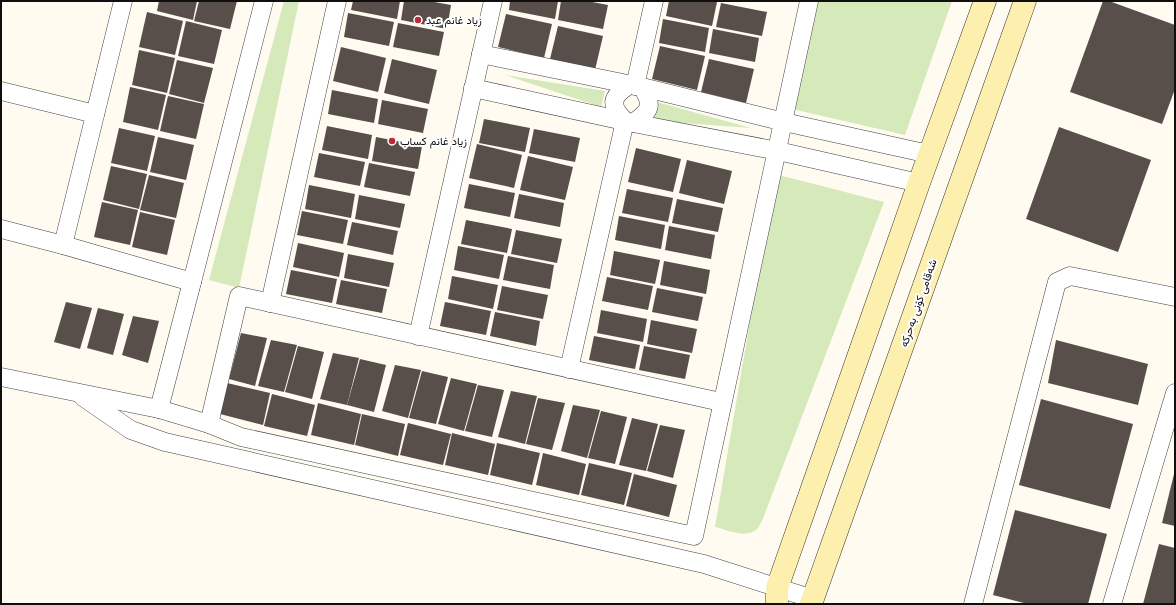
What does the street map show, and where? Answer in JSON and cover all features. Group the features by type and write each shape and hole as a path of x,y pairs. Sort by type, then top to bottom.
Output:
{"street":[{"path":"63,245 123,1"},
{"path":"159,408 264,1"},
{"path":"270,303 337,1"},
{"path":"418,336 493,1"},
{"path":"635,86 654,1"},
{"path":"1,377 159,408 241,436 694,536 721,402 778,151 809,1"},
{"path":"777,596 929,154 984,1"},
{"name":"شەقامی کۆنی بەحرکە","path":"812,601 1025,1"},
{"path":"481,54 635,86 784,122 929,154"},
{"path":"629,122 643,116 649,107 648,97 635,86"},
{"path":"629,122 616,112 614,102 618,93 635,86"},
{"path":"473,88 629,122 778,151 919,183"},
{"path":"1,91 95,114"},
{"path":"569,369 629,122"},
{"path":"1,229 192,282"},
{"path":"973,604 1057,282 1070,276 1175,297"},
{"path":"209,424 239,296 721,402"},
{"path":"74,392 97,405 131,430 165,442 704,564 777,596 812,601"},
{"path":"1112,604 1175,393"}],"green space":[{"path":"284,1 299,1 239,288 209,280"},
{"path":"815,1 952,1 905,135 792,109"},
{"path":"505,75 605,91 601,107"},
{"path":"657,102 751,128 654,121"},
{"path":"775,174 884,202 762,521 758,528 753,532 742,534 715,527"}],"building":[{"path":"159,1 197,1 193,20 157,11"},
{"path":"199,1 237,1 230,29 194,21"},
{"path":"353,1 400,1 397,19 351,10"},
{"path":"404,1 429,1 451,5 447,29 401,20"},
{"path":"510,1 558,1 555,19 509,10"},
{"path":"561,1 587,1 608,5 603,29 558,20"},
{"path":"669,1 717,2 712,26 666,16"},
{"path":"1103,1 1109,1 1175,25 1175,89 1162,124 1070,92"},
{"path":"721,3 767,12 762,36 716,27"},
{"path":"147,12 183,21 175,55 139,47"},
{"path":"348,13 394,22 389,46 344,37"},
{"path":"506,14 552,24 544,58 498,47"},
{"path":"663,19 709,28 705,52 659,43"},
{"path":"186,21 222,30 214,64 178,56"},
{"path":"398,23 444,32 439,56 393,47"},
{"path":"558,26 603,36 595,70 550,59"},
{"path":"713,29 759,38 755,62 709,53"},
{"path":"660,46 705,56 697,90 652,79"},
{"path":"341,47 386,58 378,92 333,81"},
{"path":"139,50 175,58 167,93 132,85"},
{"path":"392,59 437,70 429,104 384,93"},
{"path":"709,59 754,69 746,103 701,92"},
{"path":"177,60 213,68 204,103 169,94"},
{"path":"130,87 166,95 158,130 123,122"},
{"path":"332,90 378,99 374,123 328,114"},
{"path":"168,96 204,104 196,139 160,131"},
{"path":"382,100 428,109 423,133 378,124"},
{"path":"484,119 530,128 525,152 479,143"},
{"path":"327,126 372,135 368,159 322,150"},
{"path":"1059,127 1151,160 1118,252 1026,219"},
{"path":"119,128 155,136 147,171 111,163"},
{"path":"534,129 580,138 575,162 529,153"},
{"path":"158,137 194,145 186,180 150,172"},
{"path":"376,137 422,146 418,169 372,161"},
{"path":"477,144 522,155 514,188 469,178"},
{"path":"636,148 681,159 673,192 628,182"},
{"path":"319,153 365,162 360,186 314,177"},
{"path":"528,156 573,167 565,200 520,190"},
{"path":"687,160 732,171 724,204 679,193"},
{"path":"369,163 415,172 410,196 364,187"},
{"path":"111,166 147,174 139,209 103,200"},
{"path":"149,175 184,183 176,218 140,210"},
{"path":"469,184 515,193 510,217 464,208"},
{"path":"309,185 355,194 351,218 305,209"},
{"path":"627,189 673,198 668,222 622,213"},
{"path":"519,194 564,203 560,227 514,218"},
{"path":"359,195 405,204 400,228 355,219"},
{"path":"677,199 723,208 718,232 672,223"},
{"path":"102,202 138,210 130,245 94,237"},
{"path":"302,211 348,220 343,244 297,235"},
{"path":"140,212 175,220 167,255 132,247"},
{"path":"619,216 665,225 661,249 615,240"},
{"path":"466,220 512,229 507,253 461,244"},
{"path":"352,222 398,231 393,255 347,245"},
{"path":"669,226 715,235 711,259 665,250"},
{"path":"516,230 562,239 557,263 511,254"},
{"path":"298,243 344,253 339,277 293,267"},
{"path":"458,246 504,255 499,279 454,270"},
{"path":"614,251 660,260 655,284 610,275"},
{"path":"348,254 394,263 389,287 344,278"},
{"path":"508,256 554,265 550,289 503,280"},
{"path":"664,261 710,270 706,294 660,285"},
{"path":"291,270 337,279 332,303 286,294"},
{"path":"452,276 498,285 493,309 448,299"},
{"path":"607,277 653,286 648,310 602,301"},
{"path":"341,280 387,289 382,313 336,304"},
{"path":"502,286 548,295 543,319 497,310"},
{"path":"657,288 703,297 698,321 652,312"},
{"path":"66,302 92,308 80,349 54,342"},
{"path":"445,302 491,311 486,335 440,326"},
{"path":"98,308 124,314 113,355 87,348"},
{"path":"601,310 647,319 643,342 597,333"},
{"path":"495,312 540,321 536,346 490,336"},
{"path":"133,316 159,321 148,363 122,355"},
{"path":"651,320 697,329 692,353 647,344"},
{"path":"241,333 267,338 255,386 229,379"},
{"path":"594,336 640,345 635,369 589,360"},
{"path":"271,340 297,345 284,392 258,386"},
{"path":"1056,340 1148,364 1138,405 1048,383"},
{"path":"298,346 324,352 312,399 285,392"},
{"path":"644,346 690,355 685,379 639,370"},
{"path":"333,353 359,358 347,405 320,399"},
{"path":"360,359 386,365 374,412 347,405"},
{"path":"395,365 421,370 408,418 382,411"},
{"path":"422,371 448,377 436,424 409,418"},
{"path":"451,378 477,384 464,431 438,424"},
{"path":"227,383 270,393 263,425 220,414"},
{"path":"478,385 504,390 492,437 465,431"},
{"path":"511,391 537,396 525,444 498,437"},
{"path":"272,394 315,405 307,436 264,426"},
{"path":"538,398 565,403 552,450 526,444"},
{"path":"1041,399 1133,424 1110,509 1019,485"},
{"path":"318,403 361,414 354,445 311,435"},
{"path":"573,405 600,410 587,458 561,451"},
{"path":"601,411 627,417 615,464 588,458"},
{"path":"362,414 405,424 398,456 355,445"},
{"path":"632,418 658,424 646,471 619,465"},
{"path":"408,423 451,434 443,465 400,455"},
{"path":"660,425 685,430 673,478 647,471"},
{"path":"452,433 495,444 488,475 445,465"},
{"path":"497,443 540,453 532,485 490,475"},
{"path":"543,453 586,464 579,495 536,485"},
{"path":"589,463 632,473 624,505 581,495"},
{"path":"634,474 677,485 669,517 626,506"},
{"path":"1175,474 1175,526 1162,523"},
{"path":"1015,510 1107,534 1088,604 1028,604 993,595"},
{"path":"1159,544 1175,548 1175,604 1143,604"}],"place":[{"name":"زياد غانم عبد","path":"418,20"},
{"name":"زياد غانم كساب","path":"392,141"}]}
